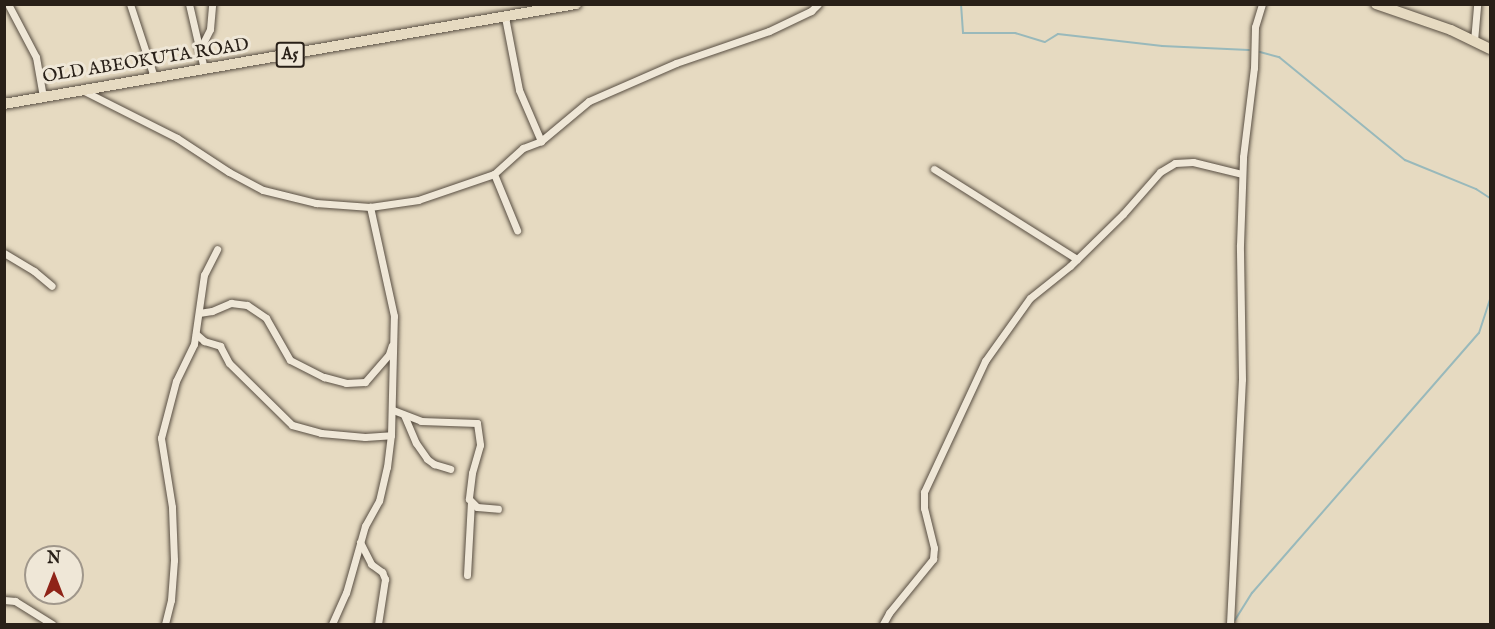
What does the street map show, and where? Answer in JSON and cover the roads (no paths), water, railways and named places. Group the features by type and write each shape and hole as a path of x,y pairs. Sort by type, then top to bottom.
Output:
{"highway":[{"name":"OLD ABEOKUTA ROAD","path":"4,104 576,4"},
{"path":"1376,4 1441,26 1491,49"}],"street":[{"path":"8,4 36,57 44,96"},
{"path":"130,4 154,78"},
{"path":"189,4 204,69"},
{"path":"200,49 210,29 212,4"},
{"path":"81,90 177,138 229,172 263,190 316,203 370,207 418,200 494,174 524,148 541,141 589,101 676,63 769,31 811,11 818,4"},
{"path":"1230,624 1242,378 1242,174 1254,68 1255,27 1262,4"},
{"path":"1474,41 1477,4"},
{"path":"505,17 519,90 541,141"},
{"path":"883,624 889,613 933,560 934,548 924,508 924,492 985,361 1030,298 1077,259 1123,214 1160,172 1175,163 1193,162 1242,174"},
{"path":"934,169 1077,259"},
{"path":"494,174 517,230"},
{"path":"332,624 346,593 360,542 379,501 391,435 394,339 390,295 370,207"},
{"path":"165,624 171,600 174,560 172,507 161,438 168,406 196,334 204,275 217,249"},
{"path":"4,253 34,271 52,286"},
{"path":"199,313 212,311 231,303 247,305 266,318 290,360 324,377 346,383 365,381 389,354 394,339"},
{"path":"196,334 204,341 220,346 229,363 292,425 321,433 365,437 391,435"},
{"path":"393,410 435,423 477,423 480,445 472,473 467,575"},
{"path":"404,415 416,443 427,459 450,469"},
{"path":"471,502 477,507 498,509"},
{"path":"360,542 371,564 382,572 385,579 378,624"},
{"path":"4,600 15,601 21,607 52,624"}],"waterway":[{"path":"961,4 963,33 1015,33 1045,42 1058,34 1162,46 1249,50"},
{"path":"1260,52 1279,57 1405,160 1476,189 1490,198"},
{"path":"1235,620 1252,593 1479,333 1490,300"}]}
